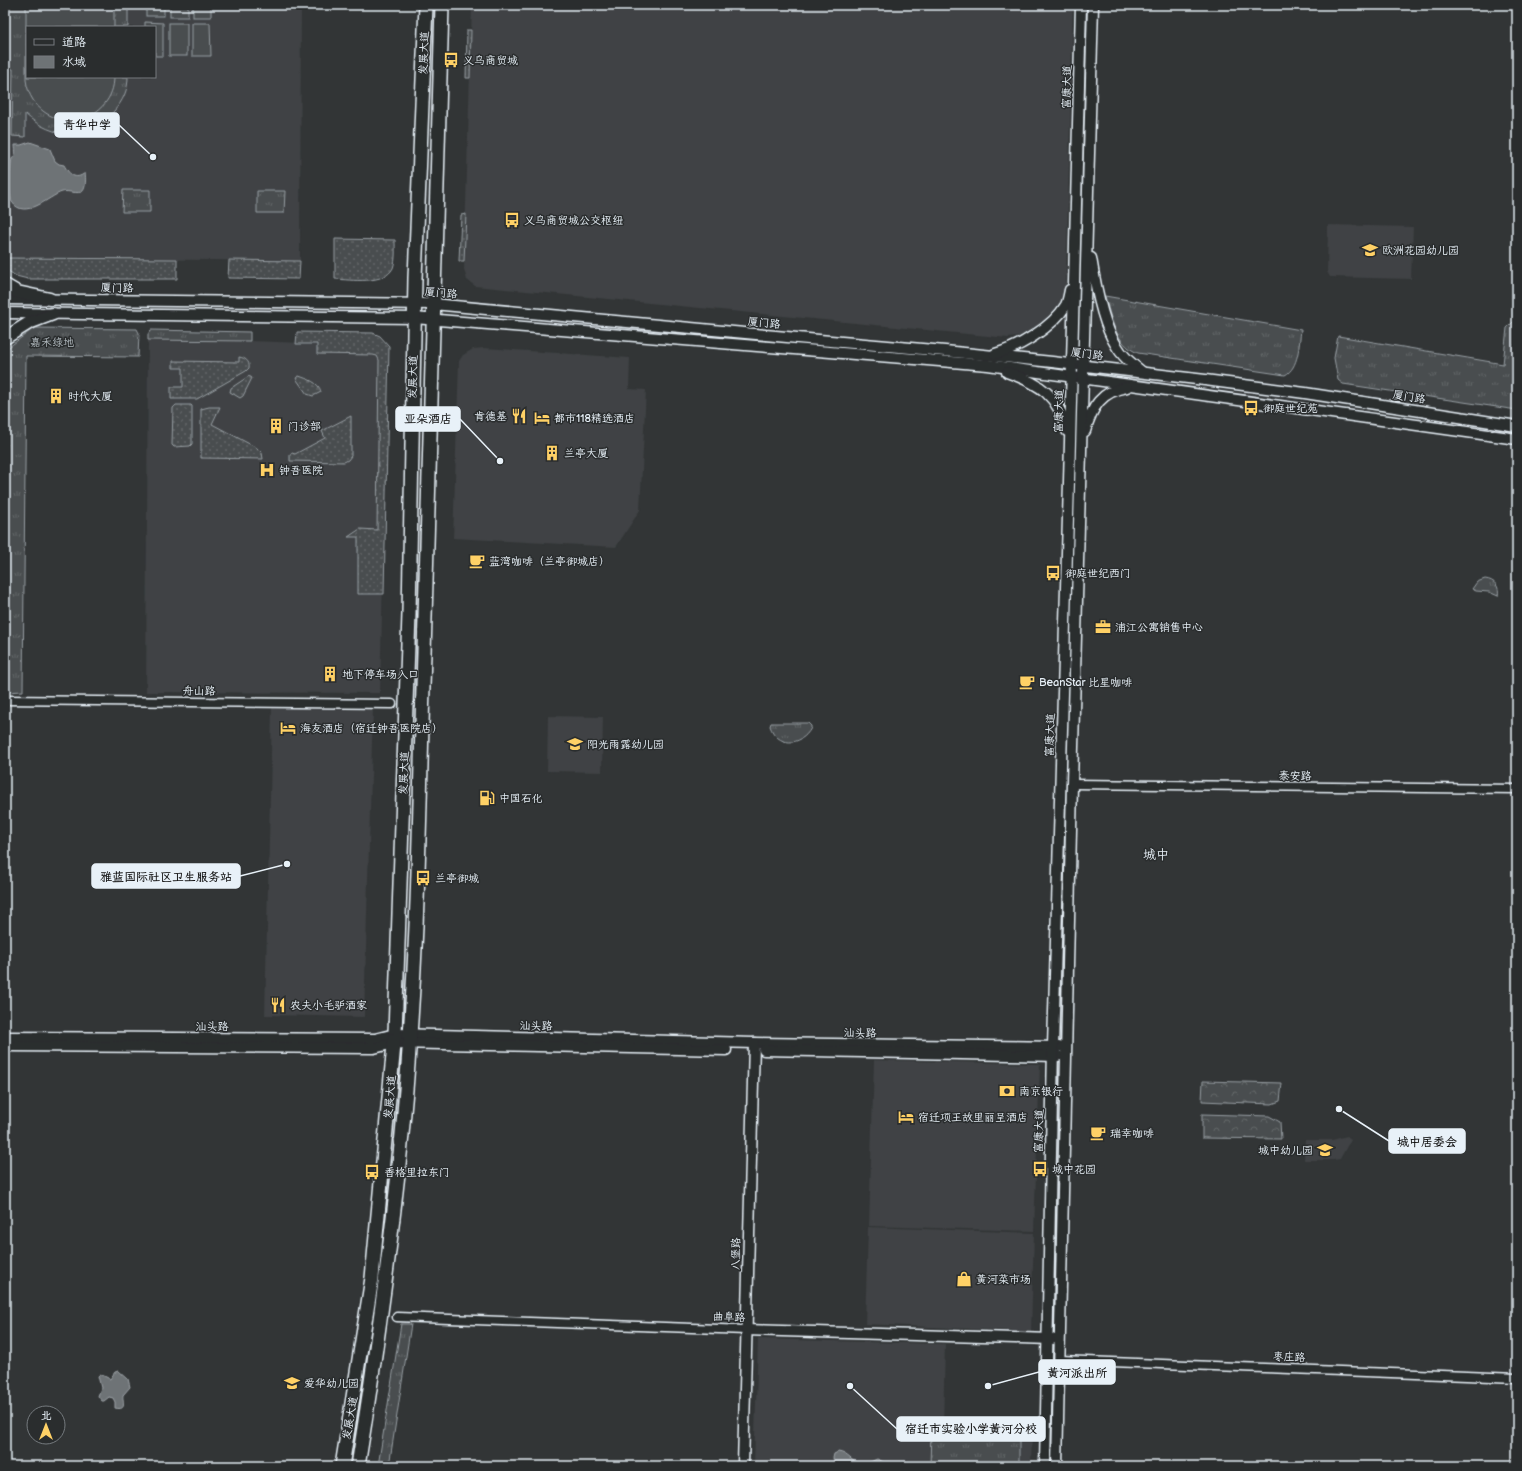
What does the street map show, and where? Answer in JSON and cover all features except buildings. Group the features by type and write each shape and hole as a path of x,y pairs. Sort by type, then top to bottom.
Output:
{"main road":[{"name":"发展大道","path":"342,1466 372,1278 395,1039 409,614 414,318 426,5"},
{"name":"发展大道","path":"358,1466 385,1284 394,1211 410,1039 418,862 442,5"},
{"path":"5,285 17,292 50,299"},
{"path":"5,338 29,323 53,314"}],"street":[{"name":"富康大道","path":"1045,1466 1053,1052 1081,5"},
{"name":"富康大道","path":"1057,1466 1072,784 1093,5"},
{"path":"988,361 1008,351 1044,329 1066,305 1070,291 1076,236"},
{"path":"1087,236 1094,275 1108,328 1115,345 1133,365 1144,373"},
{"name":"厦门路","path":"5,299 433,304 944,351 988,361 1083,378 1517,439"},
{"name":"厦门路","path":"5,313 414,318 988,361 1072,364 1305,393 1517,426"},
{"path":"988,361 1030,380 1050,395 1061,411 1070,447"},
{"path":"1081,448 1091,413 1096,403 1116,388 1138,385"},
{"name":"舟山路","path":"5,700 392,704"},
{"name":"泰安路","path":"1072,784 1517,790"},
{"name":"汕头路","path":"5,1037 410,1039 1066,1052"},
{"name":"汕头路","path":"5,1046 374,1048 395,1039"},
{"name":"八堡路","path":"743,1466 754,1047"},
{"name":"曲阜路","path":"397,1317 1060,1340"},
{"name":"枣庄路","path":"1060,1360 1517,1378"}],"shaded area":[{"path":"5,5 301,5 300,261 5,258"},
{"path":"472,5 1073,5 1066,287 1063,299 1043,321 1027,334 1008,338 475,286 467,280 464,269"},
{"name":"欧洲花园幼儿园","path":"1328,225 1413,227 1411,279 1330,277 1327,272"},
{"name":"钟吾医院","path":"148,340 250,341 389,346 380,693 146,692"},
{"path":"484,348 630,358 629,389 646,390 640,510 616,547 453,538 459,361 463,355 473,349"},
{"path":"272,708 373,709 364,1017 265,1015"},
{"name":"阳光雨露幼儿园","path":"548,716 603,717 602,772 547,771"},
{"path":"874,1060 1040,1064 1034,1231 869,1226"},
{"name":"城中幼儿园","path":"1347,1136 1351,1139 1340,1159 1304,1160 1305,1140 1332,1140"},
{"name":"黄河菜市场","path":"868,1227 1034,1233 1031,1332 865,1324"},
{"path":"758,1339 945,1344 943,1429 1032,1431 1031,1466 754,1466"}],"green space":[{"path":"5,5 128,5 128,26 26,26 26,78 128,78 126,91 120,103 104,121 93,128 71,134 59,132 47,129 36,123 25,114 25,137 12,136 13,69 5,68"},
{"path":"26,5 114,5 114,26 26,26"},
{"path":"146,5 164,5 164,16 146,16"},
{"path":"170,5 188,5 188,17 170,17"},
{"path":"193,5 211,5 211,17 193,17"},
{"path":"145,22 163,23 163,56 156,56 156,26 145,26"},
{"path":"169,23 187,23 187,56 169,56"},
{"path":"192,23 210,23 211,56 192,56"},
{"path":"467,30 471,30 470,78 466,78"},
{"path":"26,78 114,78 111,92 105,104 94,113 82,118 69,120 55,118 43,111 30,95"},
{"path":"123,190 150,190 150,212 122,212"},
{"path":"257,191 285,191 284,213 257,213"},
{"path":"466,214 464,261 459,261 461,215"},
{"path":"335,239 395,240 395,258 393,268 383,277 375,279 335,279"},
{"path":"5,258 177,259 177,279 28,279 16,276 5,269"},
{"path":"229,260 300,261 299,279 228,278"},
{"path":"1105,296 1301,330 1298,355 1290,372 1285,375 1138,353 1130,349 1119,337 1112,321"},
{"path":"1517,318 1517,410 1343,384 1338,380 1334,358 1338,336 1503,364 1507,328"},
{"name":"嘉禾绿地","path":"34,328 137,329 139,333 138,357 26,356 23,691 5,692 5,350"},
{"path":"151,330 250,332 250,341 148,340 148,334"},
{"path":"297,332 373,333 380,336 389,346 384,594 358,594 358,537 348,537 360,529 377,530 379,360 377,356 373,355 317,354 317,344 296,344"},
{"path":"239,357 248,362 249,368 246,371 197,399 171,399 171,387 183,387 183,368 173,368 173,361 239,362"},
{"path":"249,376 252,378 243,396 240,398 230,392 231,388"},
{"path":"299,376 315,383 321,392 313,396 307,394 296,378"},
{"path":"176,405 192,406 192,444 190,446 174,447 172,445 173,408"},
{"path":"220,407 212,424 257,448 262,453 263,459 201,458 201,409"},
{"path":"351,416 351,456 348,460 344,462 290,461 290,454 295,454 325,438 322,431"},
{"path":"1485,579 1496,584 1498,596 1489,592 1476,591 1472,589 1477,582"},
{"path":"771,723 808,723 811,728 801,739 789,742 783,741 773,733 770,726"},
{"path":"1203,1081 1282,1083 1280,1101 1272,1104 1202,1101"},
{"path":"1202,1114 1269,1116 1280,1122 1281,1139 1202,1138"},
{"path":"401,1324 411,1324 389,1466 378,1466"},
{"path":"931,1431 1019,1433 1019,1466 930,1466"}],"water":[{"path":"30,142 50,149 55,161 64,165 70,174 78,176 85,173 86,182 83,191 78,193 62,192 37,206 30,208 23,209 17,207 12,202 10,194 11,162 15,156 15,145"},
{"path":"119,1371 128,1379 130,1387 123,1395 123,1407 119,1409 115,1408 113,1398 109,1397 102,1401 98,1396 101,1388 98,1376 100,1374 110,1379 115,1372"},
{"path":"838,1452 845,1454 855,1462 861,1464 869,1463 877,1459 884,1462 891,1462 892,1466 835,1466 833,1458 834,1454"}],"place":[{"name":"义乌商贸城","path":"451,60"},
{"name":"青华中学","path":"153,157"},
{"name":"义乌商贸城公交枢纽","path":"512,220"},
{"name":"欧洲花园幼儿园","path":"1370,250"},
{"name":"时代大厦","path":"56,396"},
{"name":"御庭世纪苑","path":"1251,408"},
{"name":"肯德基","path":"519,416"},
{"name":"都市118精选酒店","path":"542,418"},
{"name":"门诊部","path":"276,426"},
{"name":"兰亭大厦","path":"552,453"},
{"name":"亚朵酒店","path":"500,461"},
{"name":"钟吾医院","path":"267,470"},
{"name":"蓝湾咖啡（兰亭御城店）","path":"477,561"},
{"name":"御庭世纪西门","path":"1053,573"},
{"name":"浦江公寓销售中心","path":"1103,627"},
{"name":"地下停车场入口","path":"330,674"},
{"name":"BeanStar 比星咖啡","path":"1027,682"},
{"name":"海友酒店（宿迁钟吾医院店）","path":"288,728"},
{"name":"阳光雨露幼儿园","path":"575,744"},
{"name":"中国石化","path":"487,798"},
{"name":"雅蓝国际社区卫生服务站","path":"287,864"},
{"name":"兰亭御城","path":"423,878"},
{"name":"农夫小毛驴酒家","path":"278,1005"},
{"name":"南京银行","path":"1007,1091"},
{"name":"城中居委会","path":"1339,1109"},
{"name":"宿迁项王故里丽呈酒店","path":"906,1117"},
{"name":"瑞幸咖啡","path":"1098,1133"},
{"name":"城中幼儿园","path":"1325,1150"},
{"name":"城中花园","path":"1040,1169"},
{"name":"香格里拉东门","path":"372,1172"},
{"name":"黄河菜市场","path":"964,1279"},
{"name":"爱华幼儿园","path":"292,1383"},
{"name":"宿迁市实验小学黄河分校","path":"850,1386"},
{"name":"黄河派出所","path":"988,1386"}],"district":[{"name":"城中","path":"1156,855"}]}
